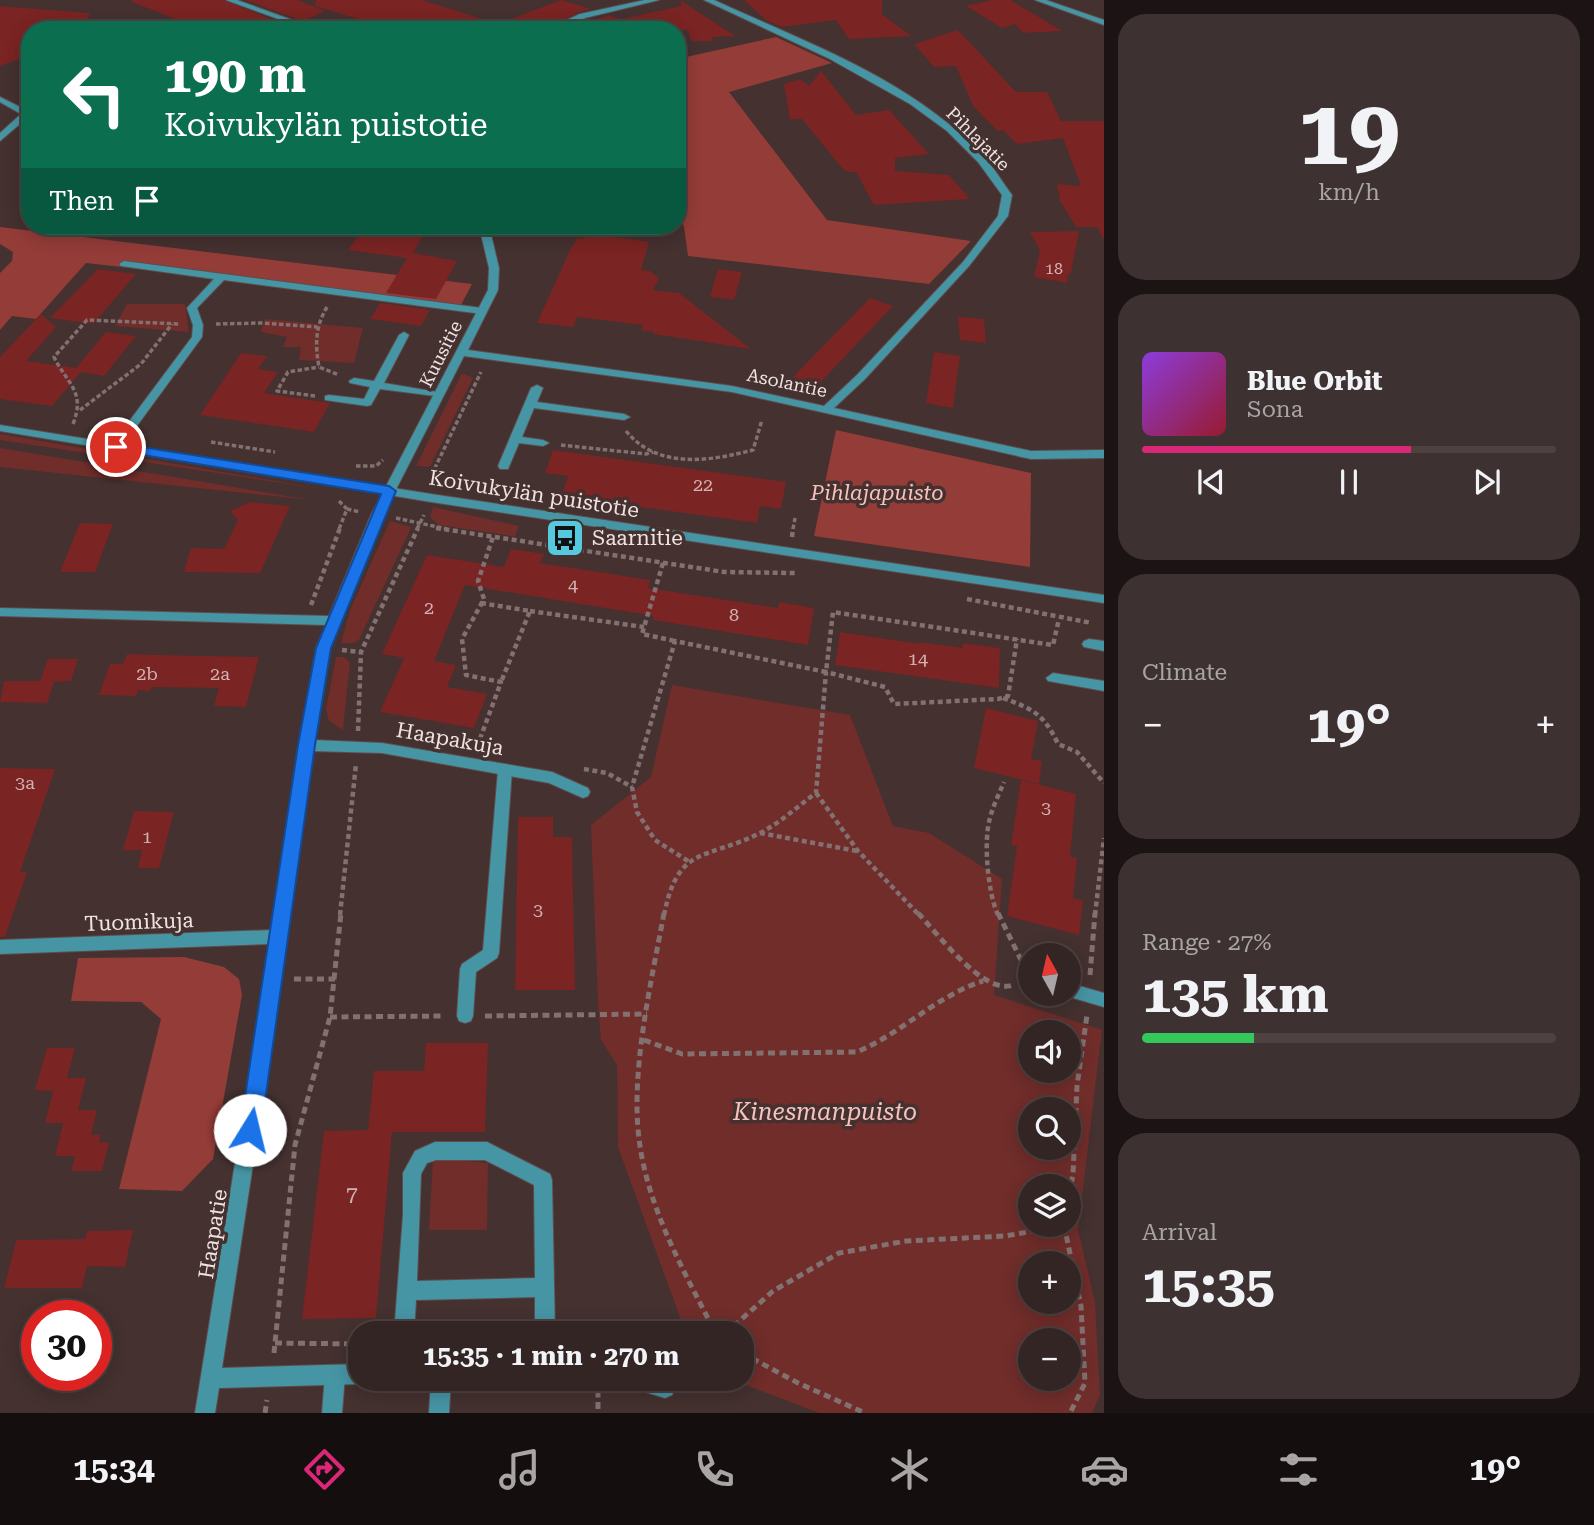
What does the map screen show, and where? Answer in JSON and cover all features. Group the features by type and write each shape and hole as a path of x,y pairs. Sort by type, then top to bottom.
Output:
{"street":[{"path":"230,0 290,21"},
{"path":"570,21 655,0"},
{"name":"Pihlajatie","path":"708,0 864,73 920,105 960,139 998,180 1007,195 1003,216 965,264 861,377 827,409"},
{"path":"1039,0 1104,23"},
{"path":"0,99 21,111"},
{"path":"0,138 21,121"},
{"name":"Kuusitie","path":"389,491 493,290 494,268 486,235"},
{"path":"124,264 482,311"},
{"path":"116,447 197,337 198,325 192,308 222,277"},
{"path":"329,398 368,403 404,335"},
{"name":"Asolantie","path":"461,352 732,389 1031,454 1104,454"},
{"path":"354,381 439,396"},
{"path":"504,466 537,388"},
{"path":"530,404 624,416"},
{"name":"Koivukylän puistotie","path":"0,428 431,498 1104,599"},
{"path":"515,439 543,443"},
{"name":"Haapatie","path":"205,1413 273,979 306,745 324,648 377,514 389,491"},
{"path":"0,612 334,621"},
{"path":"1089,644 1104,646"},
{"path":"1053,678 1104,686"},
{"name":"Haapakuja","path":"306,745 382,748 552,778 583,792"},
{"path":"465,1016 468,969 491,953 505,770"},
{"name":"Tuomikuja","path":"0,947 278,937"},
{"path":"405,1321 412,1173 421,1157 435,1151 454,1150 487,1151 543,1180 545,1321"},
{"path":"406,1291 545,1287"},
{"path":"212,1378 348,1374"},
{"path":"332,1413 335,1375"},
{"path":"439,1413 440,1391"}],"path":[{"path":"318,367 314,343 318,321 337,292"},
{"path":"80,411 76,389 54,357 88,320 198,325 261,323 317,327"},
{"path":"72,426 80,411 141,364 172,324"},
{"path":"318,367 341,376 329,398 277,391 288,372 318,367"},
{"path":"265,1413 275,1343 295,1145 330,1017 335,979 357,747 361,652 437,485 432,474 481,372"},
{"path":"624,416 626,433 638,446 670,457 715,460 753,450 762,420"},
{"path":"543,443 646,454 656,452"},
{"path":"386,457 376,466 352,465 333,495 347,509 421,522 433,527 724,572 797,573"},
{"path":"304,620 347,509"},
{"path":"493,537 478,581 484,599 462,639 466,676 501,682"},
{"path":"663,563 642,634 885,687 894,704 1008,696 1017,639"},
{"path":"966,599 1104,625"},
{"path":"481,603 644,628"},
{"path":"477,750 530,611"},
{"path":"983,981 858,852 816,793 834,612 1052,645 1059,618"},
{"path":"675,641 632,787 638,811 655,840 688,861"},
{"path":"1003,698 1041,713 1048,721 1058,744 1077,752 1104,783"},
{"path":"1004,782 989,820 987,848 993,904 1018,955"},
{"path":"710,1321 673,1248 649,1183 637,1119 644,1040 669,890 679,870 688,861 760,833 816,793"},
{"path":"760,833 858,852"},
{"path":"1073,1174 1077,1086 1097,998 1090,952 1104,838"},
{"path":"273,979 335,979"},
{"path":"644,1040 682,1054 858,1052 878,1043 958,989 983,981 1008,987 1018,983"},
{"path":"740,1321 773,1291 839,1253 906,1241 1005,1236 1018,1233"},
{"path":"1065,1237 1081,1306 1084,1384 1070,1413"},
{"path":"275,1343 348,1344"},
{"path":"754,1360 797,1383 865,1413"},
{"path":"598,1391 598,1413"}],"green space":[{"path":"776,37 832,63 729,92 827,220 971,241 929,284 688,256 685,235 686,57"},
{"path":"0,227 21,230 21,235 66,235 472,284 461,305 86,263 36,319 12,316 0,330 0,273 12,261 13,252 0,244"},
{"path":"127,304 185,304 189,332 115,326"},
{"path":"265,319 363,328 354,363 299,360 301,347 283,347 287,337 261,332"},
{"path":"462,373 473,378 430,467 416,466"},
{"name":"Pihlajapuisto","path":"836,430 1031,473 1030,567 814,536"},
{"path":"0,434 328,490 0,440"},
{"path":"0,448 311,500 0,467"},
{"path":"433,507 519,526 515,536 511,536 439,525 430,517"},
{"path":"390,521 411,527 410,530 359,640 354,643 341,643 350,610"},
{"path":"336,657 344,657 350,662 343,730 329,721 326,709"},
{"name":"Kinesmanpuisto","path":"672,685 850,715 893,826 929,833 1002,879 994,995 1018,1003 1018,1006 1028,1006 1071,1020 1018,1020 1018,1083 1081,1083 1081,1023 1102,1030 1081,1205 1081,1174 1018,1174 1018,1237 1080,1237 1095,1302 1100,1395 1092,1413 819,1413 754,1388 754,1321 681,1321 618,1147 617,1065 601,1040 591,825 651,777"},
{"path":"184,957 224,967 239,979 242,995 213,1159 182,1191 119,1189 161,1019 141,1002 71,1001 78,958"},
{"path":"433,1158 488,1163 487,1230 429,1230"}],"building":[{"path":"223,0 276,21 175,21 132,2"},
{"path":"245,0 297,0 325,11 303,21"},
{"path":"316,0 422,0 488,21 365,21 315,6"},
{"path":"561,0 591,9 560,21 506,21"},
{"path":"680,0 735,36 712,37 713,41 691,41 686,30 686,21 591,21 609,15 621,19 682,6"},
{"path":"744,0 882,0 882,14 911,36 849,39 836,20 782,27 766,20"},
{"path":"992,0 1010,0 1062,31 1023,33 1015,24 1002,28 966,6"},
{"path":"0,6 89,13 89,21 21,21 21,58 0,66"},
{"path":"958,30 1016,92 1047,92 1061,121 1104,121 1104,240 1097,227 1076,227 1060,201 1057,184 1081,186 1063,138 1017,144 1003,130 998,131 973,106 956,66 934,67 914,44"},
{"path":"821,71 856,115 889,110 929,154 895,158 895,171 949,175 970,199 874,205 856,172 848,172 842,168 802,119 790,119 784,84 800,79 809,86"},
{"path":"1079,231 1067,283 1034,277 1040,250 1030,232"},
{"path":"359,235 423,235 413,253 457,261 436,299 386,293 407,258 348,250"},
{"path":"586,235 601,235 649,242 641,270 650,271 659,278 653,290 679,293 751,349 653,334 654,332 641,330 643,325 577,317 573,327 537,323 571,248 578,238 583,239"},
{"path":"98,269 136,274 93,324 50,318"},
{"path":"718,269 742,272 734,300 710,297"},
{"path":"870,298 893,306 816,387 792,378"},
{"path":"380,303 430,310 421,326 370,319"},
{"path":"41,314 56,327 26,361 76,368 106,332 136,336 104,376 81,372 52,406 0,399 0,357"},
{"path":"958,317 984,319 986,343 960,340"},
{"path":"934,352 960,356 953,408 926,403"},
{"path":"241,353 267,356 258,369 278,372 264,393 330,403 314,432 200,415"},
{"path":"553,450 786,482 781,509 760,506 757,523 561,496 568,476 545,473"},
{"path":"250,502 290,506 260,573 184,572 191,548 224,549 238,520 230,511"},
{"path":"80,523 113,524 95,572 60,572"},
{"path":"511,549 544,554 540,563 650,580 648,588 778,608 779,602 814,608 808,645 465,585 434,661 456,665 447,687 487,694 474,728 380,712 404,658 382,654 427,555 504,567"},
{"path":"840,632 920,644 963,648 963,643 1000,648 999,688 835,665"},
{"path":"127,654 259,657 246,707 214,706 219,688 152,687 150,691 138,690 136,696 99,695 110,664 123,664"},
{"path":"48,659 78,659 71,681 54,682 47,703 0,702 4,681 40,681"},
{"path":"986,708 1038,721 1031,759 1042,761 1039,784 974,768"},
{"path":"0,768 55,769 20,872 27,872 5,937 0,937"},
{"path":"1021,780 1076,794 1070,856 1077,858 1073,898 1083,901 1079,935 1007,916 1017,846 1011,845"},
{"path":"134,811 174,812 159,868 138,868 142,850 123,850"},
{"path":"518,817 553,817 553,837 572,837 575,990 515,990"},
{"path":"426,1043 488,1043 485,1132 392,1132 376,1318 302,1319 324,1131 368,1130 374,1071 424,1071"},
{"path":"47,1048 75,1048 67,1078 86,1078 78,1110 97,1110 91,1135 101,1135 99,1143 109,1142 102,1171 71,1171 75,1156 55,1156 63,1123 45,1123 53,1091 35,1090"},
{"path":"133,1230 125,1267 87,1266 82,1288 4,1288 16,1240 85,1239 87,1231"}],"place":[{"name":"Saarnitie","path":"565,538"}],"route":[{"path":"116,447 389,491 377,514 324,648 306,745 250,1130"}]}
